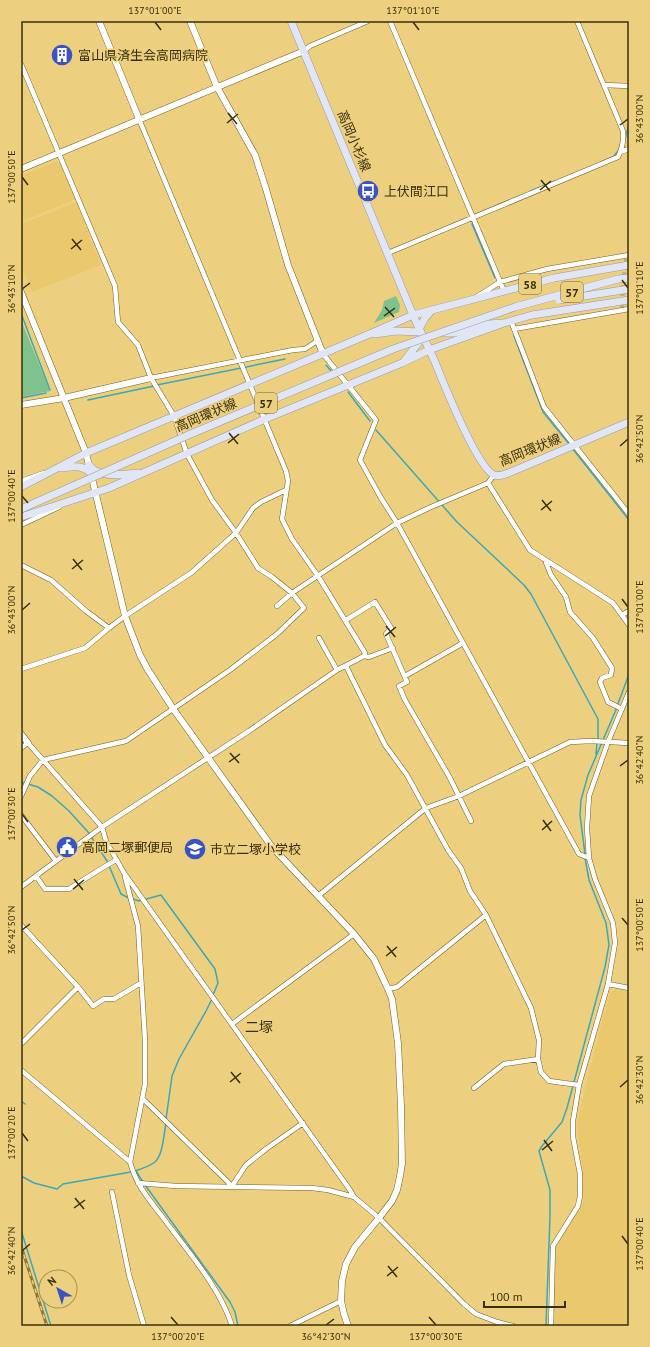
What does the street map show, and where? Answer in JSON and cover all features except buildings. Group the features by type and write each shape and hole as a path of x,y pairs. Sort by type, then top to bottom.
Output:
{"main road":[{"name":"高岡小杉線","path":"291,21 413,315"},
{"name":"58","path":"413,315 554,278 629,265"},
{"name":"高岡環状線","path":"21,509 193,433 393,350 516,307 629,278"},
{"name":"高岡環状線","path":"516,307 629,289"},
{"path":"429,350 507,322 532,316 629,300"},
{"path":"402,363 421,333 425,318 432,310"},
{"name":"高岡環状線","path":"413,315 452,405 479,457 489,472 494,475 502,475 511,472 629,422"},
{"name":"57","path":"21,487 86,454 413,315"},
{"path":"367,335 396,331 454,333 488,324 507,322"},
{"name":"57","path":"21,517 108,488 265,419 402,363 429,350"},
{"path":"89,465 95,471 105,474 144,472"},
{"path":"56,469 85,468 91,473"}],"street":[{"path":"99,21 286,471 288,481 282,519 292,539 346,620 365,653 364,656"},
{"path":"190,21 217,87 255,156 266,188 288,265 322,354 376,420 360,460 397,523 579,854 589,858"},
{"path":"21,169 304,51 310,46 368,21"},
{"path":"390,21 504,291"},
{"path":"388,253 618,157 624,135 623,131 578,21"},
{"path":"21,64 115,286 118,322 138,345 152,378 174,416 187,454 212,500 236,533 258,568 292,593 304,608 277,634 236,666 174,710 126,741 43,760 30,776 21,796"},
{"path":"605,85 629,86"},
{"path":"620,152 629,149"},
{"path":"473,299 500,282 546,269 629,256"},
{"path":"21,292 86,454 96,491 124,616 148,670 174,710 272,847 354,934 374,959 388,989 395,1017 398,1043 402,1164 397,1190 392,1201 355,1247 346,1264 342,1281 341,1301 348,1326"},
{"path":"514,329 629,309"},
{"path":"507,322 514,329 544,407 573,446 629,514"},
{"path":"21,405 64,398 152,378 293,350 305,349 317,341"},
{"path":"21,481 40,473 56,469"},
{"path":"277,606 292,593 397,523 488,483 494,475"},
{"path":"488,483 530,550 613,603 629,625"},
{"path":"21,669 85,648 124,616 191,573 236,533 253,508 261,502 286,490"},
{"path":"21,525 43,516 71,501"},
{"path":"545,560 551,575 566,597 570,612 593,638 612,668 611,675 602,678 600,682 608,702 622,710"},
{"path":"21,565 51,580 86,611 109,628"},
{"path":"346,620 375,602 391,628 386,634 407,682 399,686 405,700 459,796 471,821"},
{"path":"622,615 629,611"},
{"path":"319,638 337,670"},
{"path":"405,676 462,643"},
{"path":"21,887 102,827 208,758 337,670 364,656 369,657 393,648"},
{"path":"346,666 385,745 407,775 448,850 461,868 470,891 486,915 531,1008 539,1040 538,1059 541,1072 549,1081 579,1085"},
{"path":"551,1326 553,1246 578,1206 580,1196 580,1174 573,1137 573,1121 579,1085 608,984 615,943 613,922 594,879 589,858 587,828 589,796 608,742 629,692"},
{"path":"21,734 102,827 106,841 124,874 354,1197 379,1218 464,1304 476,1314 513,1326"},
{"path":"318,896 426,808 459,796 570,742 590,741 629,744"},
{"path":"21,748 28,743"},
{"path":"21,815 56,861"},
{"path":"36,876 45,889 69,889 116,860"},
{"path":"124,874 138,926 146,1074 130,1162"},
{"path":"388,989 397,987 486,915"},
{"path":"21,925 93,1006 104,999 114,999 141,983"},
{"path":"232,1024 354,934"},
{"path":"608,984 629,988"},
{"path":"21,1044 78,988"},
{"path":"474,1088 504,1064 538,1059"},
{"path":"21,1070 130,1162 142,1191 217,1292 232,1326"},
{"path":"142,1098 232,1186"},
{"path":"232,1186 246,1165 302,1123"},
{"path":"138,1183 176,1186 320,1189 354,1197"},
{"path":"112,1192 129,1275 144,1326"},
{"path":"290,1326 341,1301"}],"shaded area":[{"path":"55,162 61,163 76,199 21,222 21,176"},
{"path":"76,202 101,265 32,292 21,265 21,224"},
{"path":"617,988 629,991 629,1326 553,1326 556,1245 580,1209 583,1201 583,1176 577,1124 603,1017 611,992"}],"green space":[{"path":"396,296 400,305 399,312 374,323 382,310 384,301"},
{"path":"21,320 50,391 21,397"}],"waterway":[{"path":"625,140 629,123"},
{"path":"601,162 613,157 618,151"},
{"path":"531,191 555,181"},
{"path":"498,205 522,195"},
{"path":"474,223 472,224 495,278"},
{"path":"21,313 50,390"},
{"path":"514,336 543,412 570,445"},
{"path":"157,385 285,359"},
{"path":"326,365 332,372"},
{"path":"88,400 154,386"},
{"path":"348,392 370,421"},
{"path":"21,398 46,393"},
{"path":"376,430 457,522 524,585 531,594 598,719 598,740"},
{"path":"572,448 629,520"},
{"path":"585,854 580,815 581,800 588,775 615,712 629,674"},
{"path":"596,754 597,743"},
{"path":"21,782 38,787 52,796 69,811 88,832 107,861 121,894 129,898"},
{"path":"546,1326 550,1190 539,1151 562,1122 567,1108 605,967 609,945 606,923 589,880 585,858"},
{"path":"133,899 139,901 161,895 215,969 218,983 213,995"},
{"path":"166,1119 172,1076 179,1059 212,999"},
{"path":"21,1101 25,1104"},
{"path":"135,1171 151,1165 158,1159 164,1138 166,1123"},
{"path":"136,1171 143,1182"},
{"path":"21,1176 34,1183 57,1189 63,1184 131,1172"},
{"path":"145,1185 230,1302 235,1312 238,1326"},
{"path":"21,1230 51,1326"}],"tunnel":[{"path":"622,309 623,283 627,256"}],"railway":[{"path":"21,1246 47,1326"}],"place":[{"name":"富山県済生会高岡病院","path":"62,55"},
{"name":"上伏間江口","path":"368,191"},
{"name":"高岡二塚郵便局","path":"67,847"},
{"name":"市立二塚小学校","path":"195,849"}],"district":[{"name":"二塚","path":"259,1027"}]}
